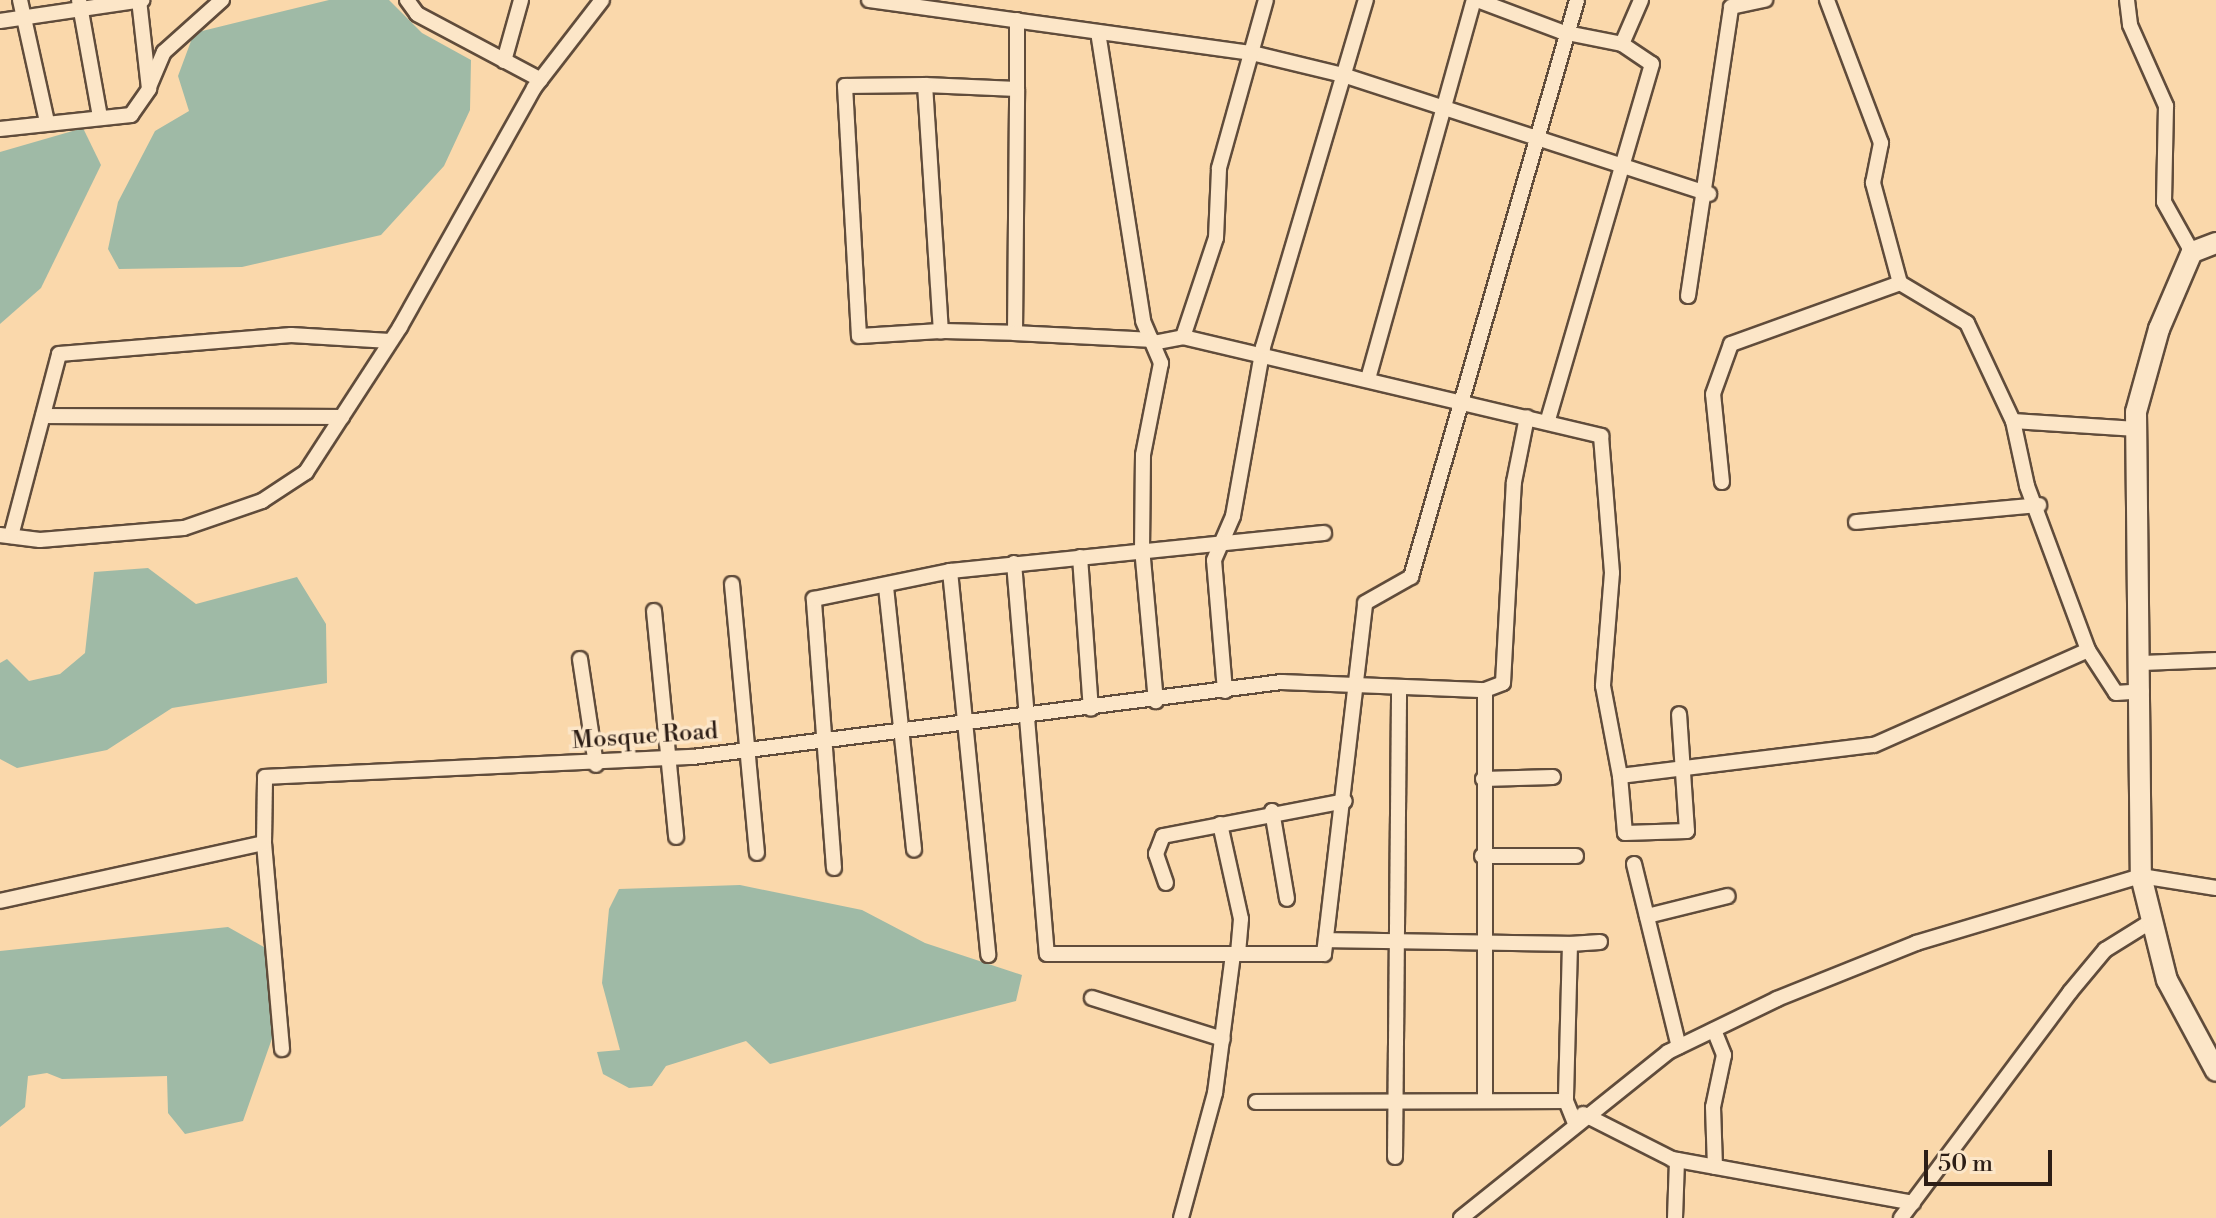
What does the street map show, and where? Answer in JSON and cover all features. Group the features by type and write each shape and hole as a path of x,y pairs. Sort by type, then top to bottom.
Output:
{"street":[{"path":"20,0 47,122"},
{"path":"0,21 80,5 140,0 149,89"},
{"path":"0,129 131,115 149,89 164,52 222,0"},
{"path":"407,0 417,14 541,80"},
{"path":"504,61 521,0"},
{"path":"390,341 291,335 59,354 6,536 184,528 262,501 306,472 390,341 541,80 602,0"},
{"path":"869,0 1252,53 1343,75 1438,112 1622,163 1709,194"},
{"path":"1183,337 1216,238 1219,168 1266,0"},
{"path":"1225,691 1214,560 1222,540 1261,355 1366,0"},
{"path":"1368,379 1438,112 1476,0 1562,32 1622,44 1652,64 1547,422"},
{"path":"1014,563 1047,954 1324,954 1360,687 1365,603 1411,577 1562,32 1577,0"},
{"path":"1622,44 1641,0"},
{"path":"1688,296 1709,194 1731,7 1765,0"},
{"path":"1827,0 1881,143 1873,183 1900,283 1967,323 2013,421 2088,650 2116,693 2142,691"},
{"path":"2127,0 2130,25 2166,106 2164,202 2192,252"},
{"path":"80,5 100,117"},
{"path":"1015,333 1017,20"},
{"path":"1098,32 1152,342 1161,363 1143,455 1142,548 1156,701"},
{"path":"925,85 941,331"},
{"path":"1017,89 845,86 859,336 941,331 1152,342 1183,337 1601,436 1612,573 1603,686 1620,776 1625,833 1687,831 1679,714"},
{"path":"2216,243 2192,252 2159,329 2137,429 2143,663 2141,876 2150,922 2167,980 2216,1071"},
{"path":"1722,482 1713,394 1731,344 1900,283"},
{"path":"43,416 342,417"},
{"path":"1485,1101 1480,942 1485,690 1503,683 1514,482 1527,417"},
{"path":"2013,421 2137,429"},
{"path":"1856,522 2039,505"},
{"path":"834,868 814,599 886,587 950,571 1142,548 1324,533"},
{"path":"1080,557 1091,709"},
{"path":"950,571 988,955"},
{"path":"732,584 757,853"},
{"path":"886,587 914,850"},
{"path":"654,611 676,837"},
{"path":"1620,776 1874,745 2088,650"},
{"path":"580,659 596,765"},
{"path":"2143,663 2216,660"},
{"name":"Mosque Road","path":"264,843 265,777 449,764 596,765 746,752 964,719 1091,709 1282,682 1485,690"},
{"path":"1395,1157 1399,688"},
{"path":"1483,779 1553,777"},
{"path":"1166,883 1156,854 1163,836 1272,811 1345,801"},
{"path":"1272,811 1287,899"},
{"path":"1181,1218 1223,1039 1241,919 1220,824"},
{"path":"0,901 264,843 282,1049"},
{"path":"1482,856 1576,856"},
{"path":"1634,864 1679,1047"},
{"path":"1461,1218 1579,1117 1679,1047 1714,1030 1916,943 2141,876 2216,888"},
{"path":"1647,916 1728,896"},
{"path":"1901,1218 2105,950 2150,922"},
{"path":"1326,940 1600,942"},
{"path":"1570,944 1566,1101 1579,1117 1616,1136 1677,1160 1913,1203"},
{"path":"1092,998 1223,1039"},
{"path":"1714,1030 1724,1055 1713,1107 1715,1167"},
{"path":"1256,1102 1566,1101"},
{"path":"1675,1218 1677,1160"}],"shaded area":[{"path":"329,0 389,0 422,33 471,60 470,110 444,166 381,235 242,267 119,269 108,249 118,202 155,131 189,111 178,76 194,33"},
{"path":"83,128 101,165 41,288 0,324 0,152"},
{"path":"148,568 196,604 297,577 326,624 327,683 172,708 107,750 17,768 0,759 0,663 7,659 29,681 60,674 85,653 94,572"},
{"path":"740,885 862,910 925,943 1022,975 1016,1001 770,1064 746,1041 666,1066 652,1086 629,1088 603,1074 597,1052 620,1050 602,983 609,909 619,889"},
{"path":"228,927 271,951 275,1030 243,1121 185,1134 168,1113 167,1076 62,1079 47,1073 28,1076 25,1107 0,1127 0,951"}]}
